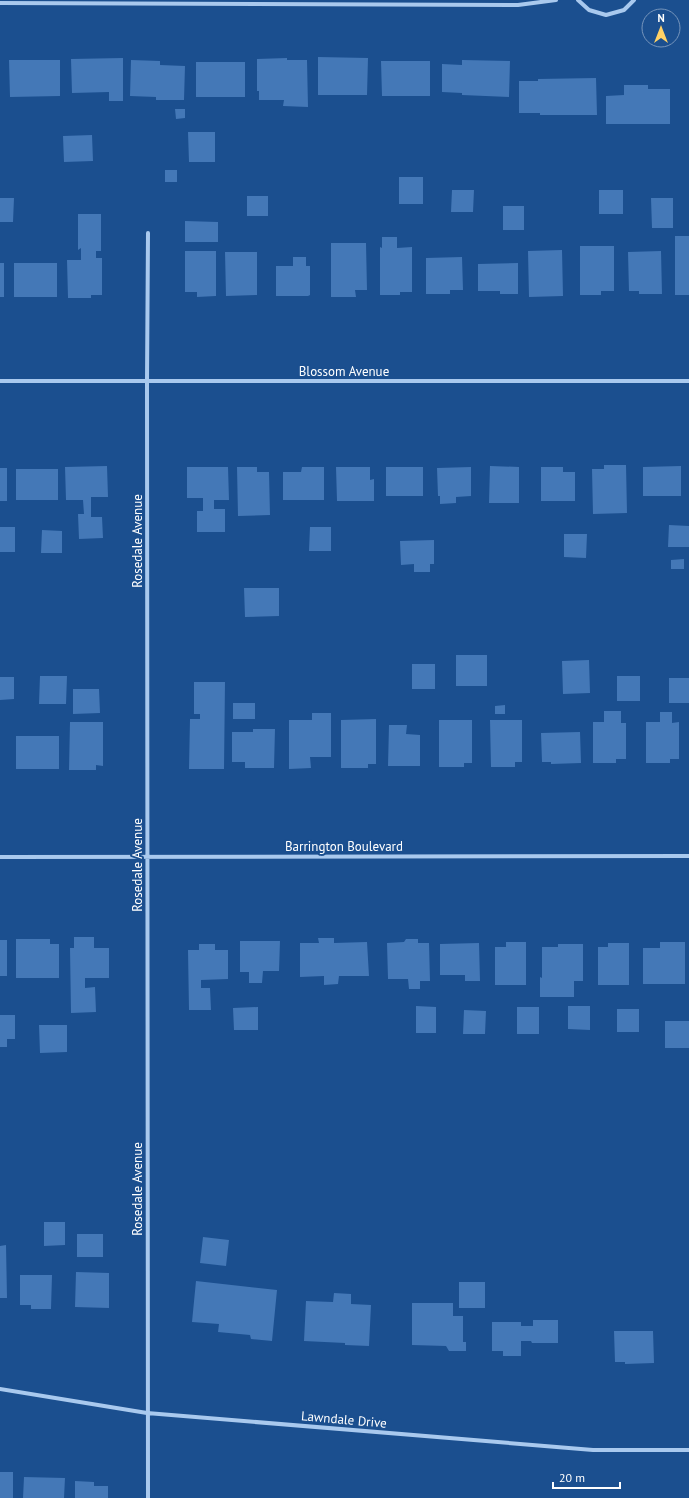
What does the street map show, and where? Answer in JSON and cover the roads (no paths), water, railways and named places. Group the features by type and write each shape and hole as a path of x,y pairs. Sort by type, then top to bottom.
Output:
{"street":[{"path":"0,3 146,2 518,5 556,0"},
{"path":"578,0 589,10 606,15 624,10 634,0"},
{"name":"Rosedale Avenue","path":"148,233 146,381 148,1498"},
{"name":"Blossom Avenue","path":"0,381 689,381"},
{"name":"Barrington Boulevard","path":"0,857 689,856"},
{"name":"Lawndale Drive","path":"0,1389 147,1412 593,1450 689,1450"}]}
